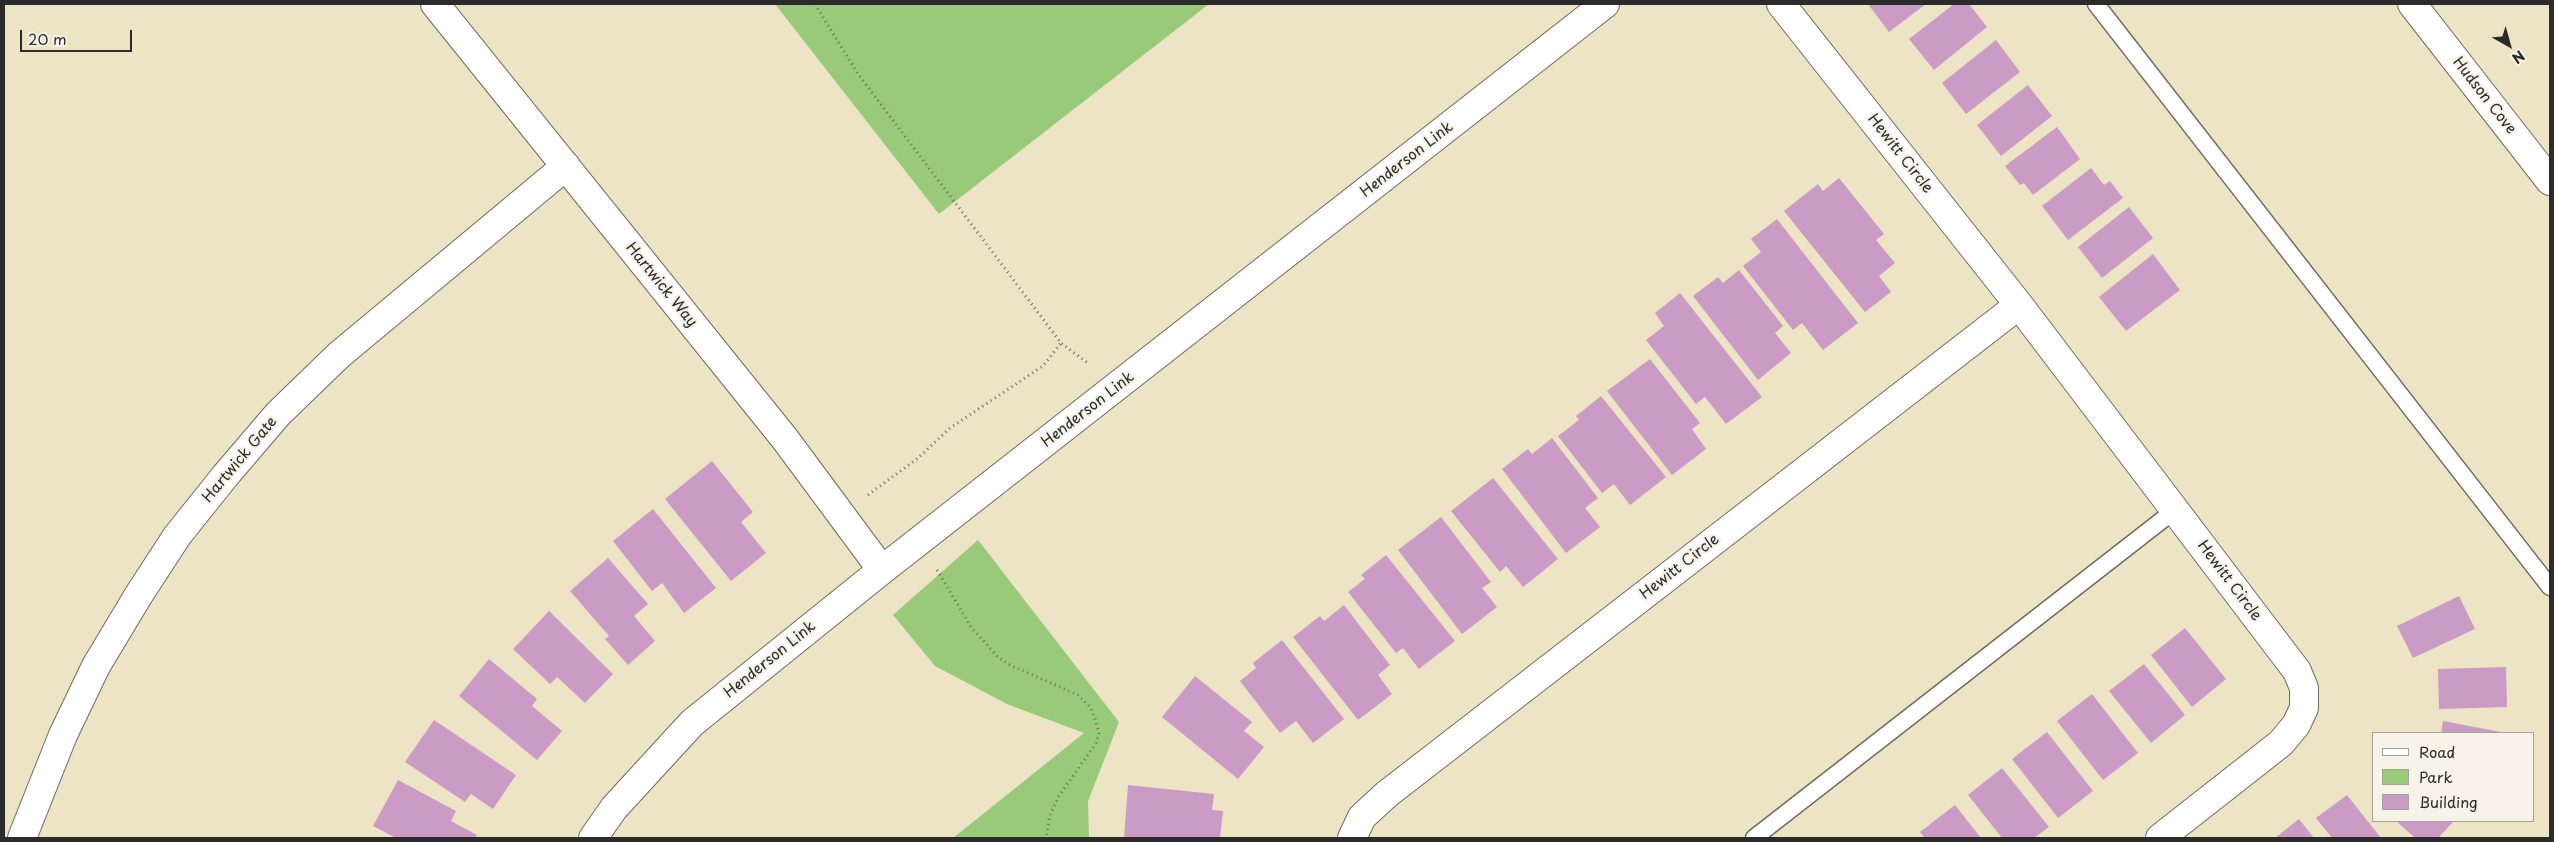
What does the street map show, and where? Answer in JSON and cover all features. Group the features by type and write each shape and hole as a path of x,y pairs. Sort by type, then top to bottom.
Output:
{"street":[{"name":"Hartwick Way","path":"435,4 785,439 882,570"},
{"name":"Henderson Link","path":"594,838 614,808 692,724 882,570 1605,4"},
{"name":"Hewitt Circle","path":"1781,4 2018,305 2297,670 2304,688 2304,708 2296,725 2281,743 2160,838"},
{"name":"Hudson Cove","path":"2418,6 2550,181"},
{"name":"Hartwick Gate","path":"22,838 63,735 96,666 177,536 225,476 278,414 339,355 566,166"},
{"name":"Hewitt Circle","path":"1352,838 1362,817 1387,794 2018,305"}],"lane":[{"path":"2096,4 2550,586"},
{"path":"1754,838 2175,510"}],"path":[{"path":"815,4 858,74 1061,343 1087,363 1122,383"},
{"path":"865,497 918,458 950,428 1043,366 1061,343"},
{"path":"937,570 971,627 997,656 1010,665 1078,695 1090,707 1095,719 1099,733 1096,742 1059,796 1050,815 1046,838"}],"green space":[{"path":"775,4 1209,4 939,214"},
{"path":"978,540 1119,722 1088,801 1089,838 953,838 1084,733 1007,704 935,666 893,615"}],"building":[{"path":"1868,4 1926,4 1889,32"},
{"path":"1954,4 1969,4 1987,27 1934,70 1909,39"},
{"path":"1996,40 2020,72 1966,114 1942,83"},
{"path":"2028,85 2052,116 2001,156 1977,125"},
{"path":"2057,127 2080,159 2033,195 2024,183 2020,185 2005,166"},
{"path":"2091,168 2104,185 2110,181 2123,198 2068,240 2042,206"},
{"path":"1839,178 1884,234 1876,240 1895,263 1879,276 1891,292 1865,312 1784,211 1818,184 1823,191"},
{"path":"2129,207 2153,238 2102,278 2078,247"},
{"path":"1777,219 1858,323 1823,350 1802,323 1793,330 1743,266 1761,252 1751,239"},
{"path":"2153,254 2180,290 2126,331 2099,297"},
{"path":"1739,270 1783,326 1775,333 1791,353 1758,380 1693,296 1718,277 1723,283"},
{"path":"1680,293 1762,397 1726,424 1705,397 1696,404 1646,340 1664,326 1655,313"},
{"path":"1650,359 1700,423 1692,429 1706,449 1672,475 1607,391"},
{"path":"1601,396 1666,477 1630,505 1614,484 1602,493 1558,436 1579,420 1576,416"},
{"path":"1552,438 1598,498 1585,508 1600,527 1566,553 1502,469 1528,449 1532,454"},
{"path":"712,461 753,512 741,522 766,553 731,581 665,499"},
{"path":"1493,478 1558,559 1523,587 1506,566 1500,572 1451,511"},
{"path":"653,509 716,588 684,613 662,583 652,591 613,541"},
{"path":"1441,517 1491,582 1482,588 1497,607 1462,634 1398,550"},
{"path":"1386,555 1455,641 1419,669 1403,648 1396,653 1348,592 1365,579 1361,575"},
{"path":"608,558 648,604 634,616 655,641 628,665 605,639 609,636 570,591"},
{"path":"2459,596 2475,629 2413,658 2397,626"},
{"path":"1344,605 1390,665 1378,675 1392,694 1358,720 1293,637 1320,616 1324,621"},
{"path":"549,611 613,674 585,703 557,677 550,684 513,649"},
{"path":"2185,628 2226,679 2192,707 2151,655"},
{"path":"1282,640 1344,719 1313,743 1296,721 1280,733 1240,681 1256,668 1253,663"},
{"path":"489,659 537,699 532,706 562,731 537,760 459,696"},
{"path":"2144,664 2185,715 2151,743 2109,691"},
{"path":"2506,667 2507,707 2439,709 2438,669"},
{"path":"1195,676 1252,722 1244,731 1264,747 1238,779 1162,717"},
{"path":"2092,694 2138,753 2103,780 2057,721"},
{"path":"434,720 516,775 493,809 471,794 465,802 405,762"},
{"path":"2443,721 2501,732 2441,732"},
{"path":"2047,732 2093,791 2058,818 2012,759"},
{"path":"2002,768 2049,827 2034,838 2002,838 1968,795"},
{"path":"398,780 456,811 451,821 477,835 476,838 396,838 373,826"},
{"path":"1128,785 1214,794 1212,810 1223,811 1220,838 1124,838"},
{"path":"2347,795 2381,838 2332,838 2316,818"},
{"path":"1955,805 1981,838 1925,838 1920,832"},
{"path":"2299,819 2314,838 2275,838"},
{"path":"2397,822 2453,822 2438,838 2415,838"}]}
